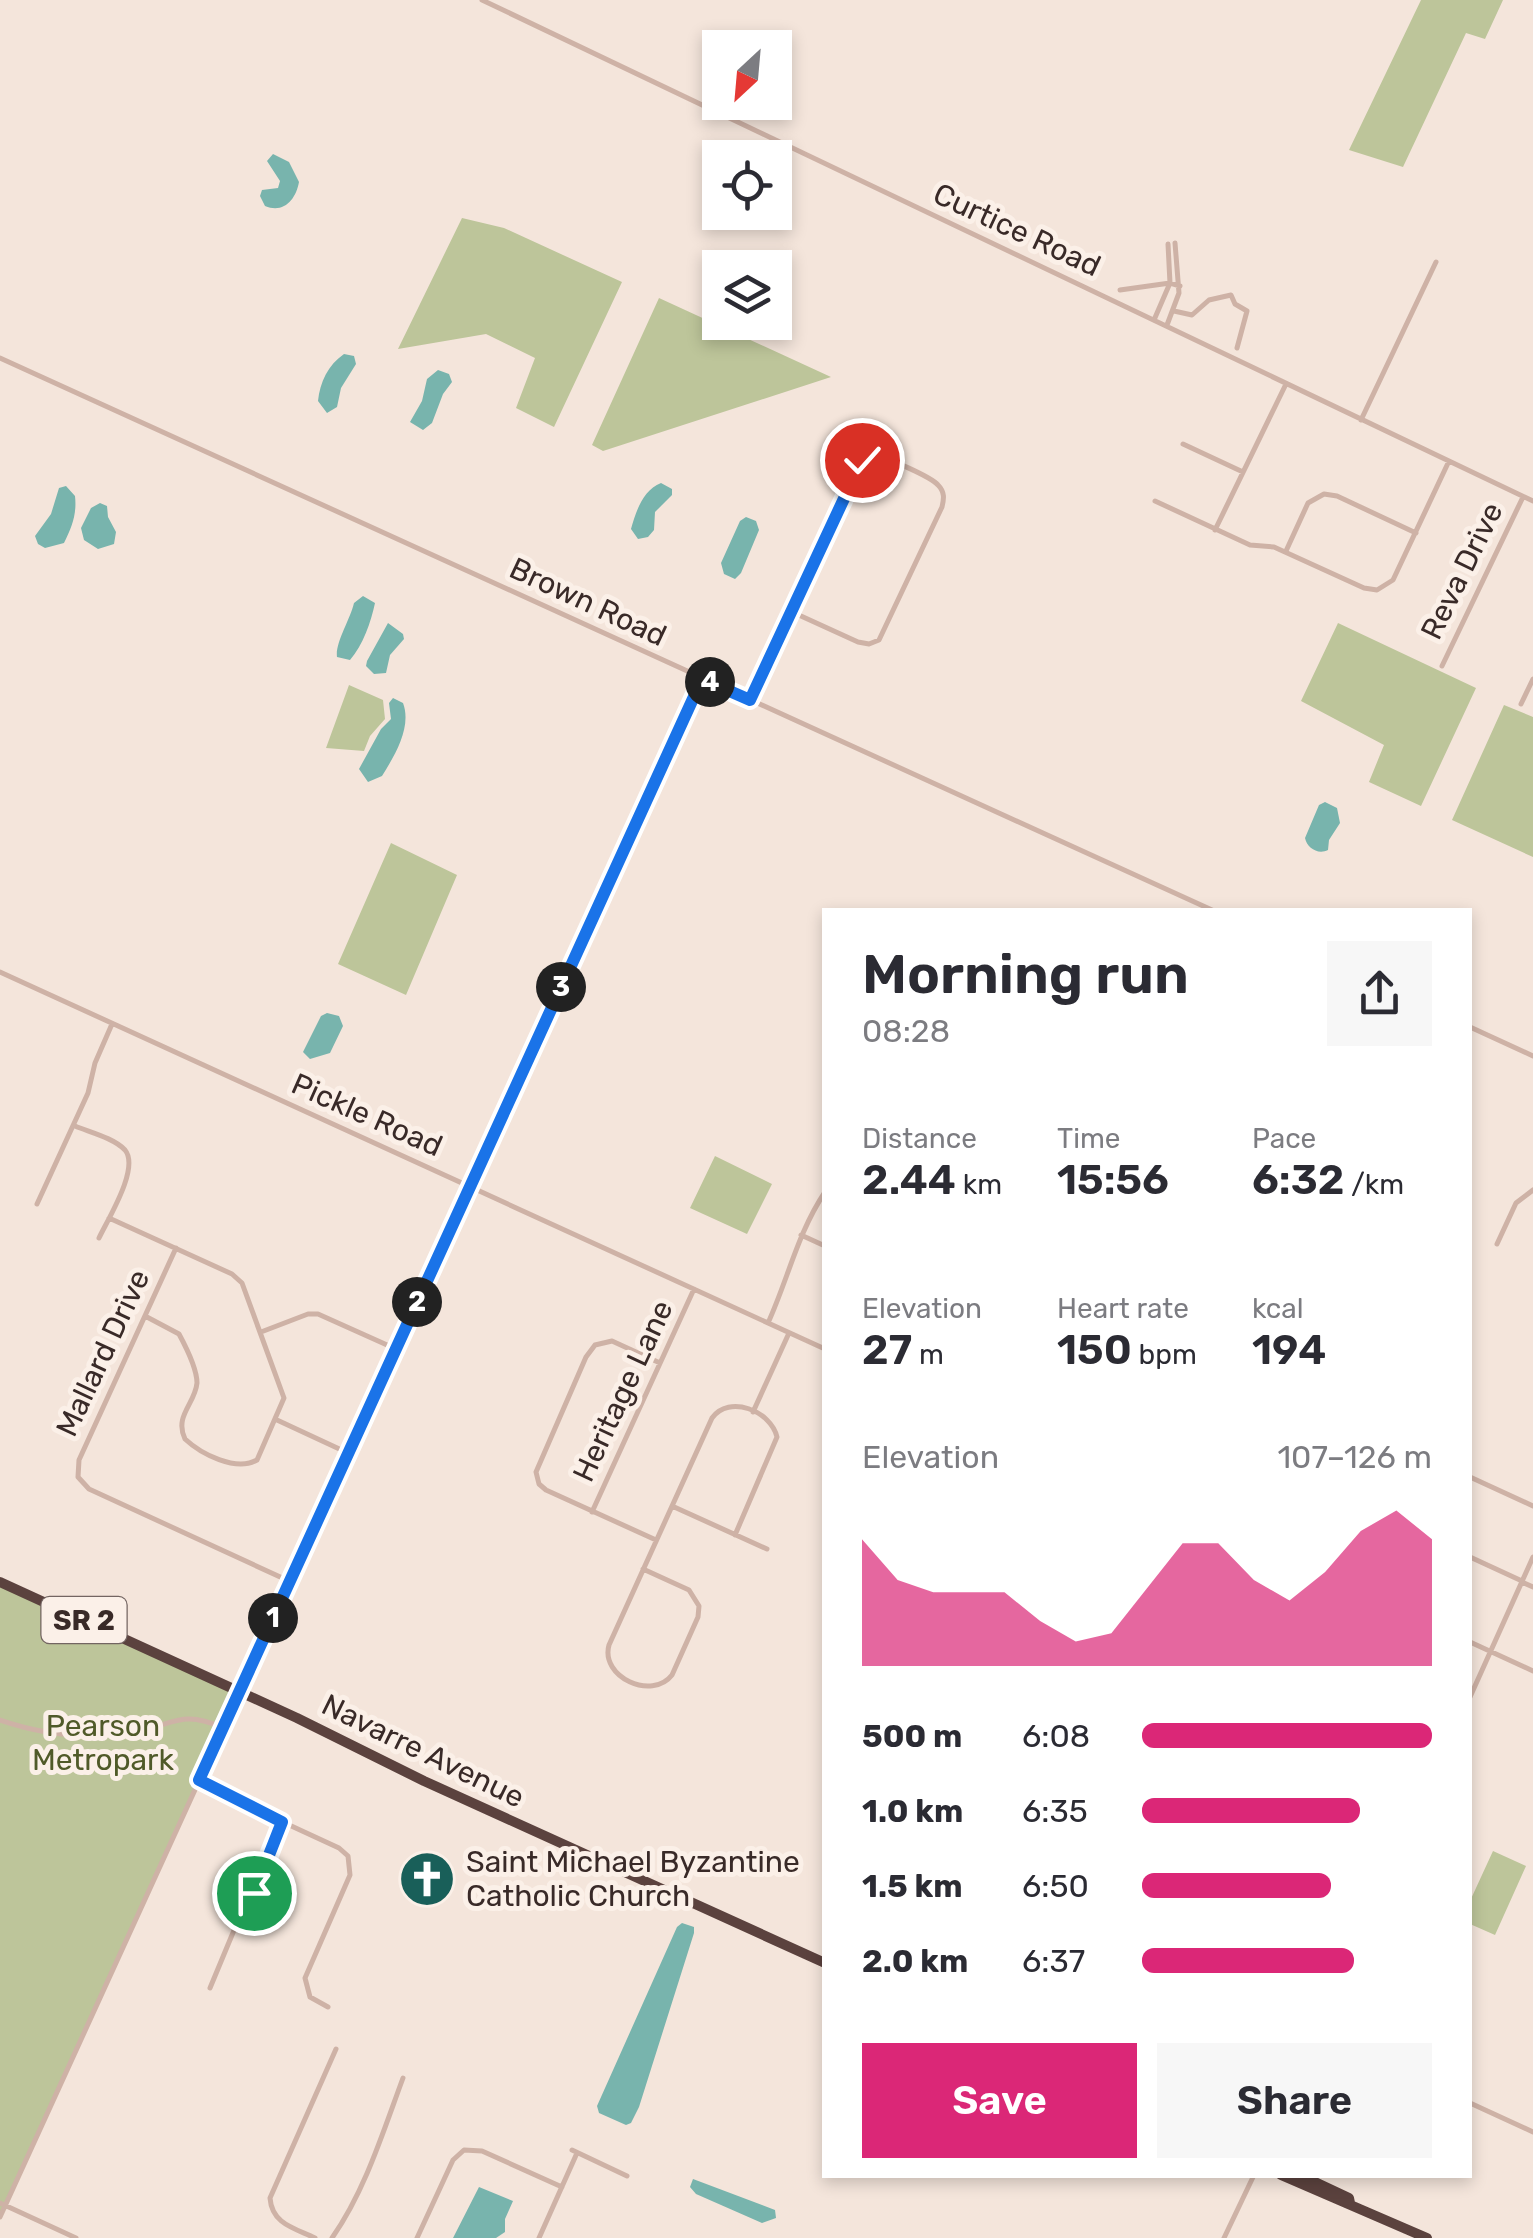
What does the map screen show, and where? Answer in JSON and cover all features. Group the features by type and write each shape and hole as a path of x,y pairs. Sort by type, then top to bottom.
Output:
{"highway":[{"name":"Navarre Avenue","path":"0,1582 822,1962"},
{"path":"1288,2178 1427,2238"},
{"path":"1306,2178 1349,2198 1350,2203"}],"street":[{"name":"Curtice Road","path":"482,0 1533,501"},
{"path":"1154,320 1170,283 1171,243 1180,286 1166,326"},
{"path":"1361,420 1436,262"},
{"path":"1120,290 1170,283 1180,286"},
{"path":"1174,310 1192,315 1209,300 1231,295 1235,304 1247,312 1238,348"},
{"name":"Brown Road","path":"0,358 1208,908"},
{"path":"1216,530 1286,383"},
{"path":"1183,444 1243,472"},
{"path":"750,700 790,611 854,470 867,458 880,457 932,480 943,494 942,508 879,640 864,644 790,611"},
{"path":"1155,501 1250,545 1286,551 1364,588 1377,590 1393,580 1449,461"},
{"path":"1286,551 1308,503 1324,494 1337,496 1416,533"},
{"name":"Reva Drive","path":"1442,666 1523,497"},
{"path":"0,2217 702,679"},
{"path":"1521,704 1533,679"},
{"name":"Pickle Road","path":"0,972 822,1348"},
{"path":"38,1204 74,1125 112,1024"},
{"path":"1472,1028 1533,1056"},
{"path":"74,1125 120,1147 130,1160 128,1174 99,1238"},
{"path":"1498,1244 1516,1204 1533,1190"},
{"path":"768,1323 801,1235 822,1197"},
{"path":"108,1218 239,1278 284,1393 284,1404 261,1454 248,1465 236,1465 190,1444 182,1434 181,1424 196,1386 195,1374 178,1333 145,1316"},
{"path":"801,1235 822,1245"},
{"name":"Mallard Drive","path":"176,1248 79,1460 78,1477 89,1489 290,1581"},
{"name":"Heritage Lane","path":"592,1512 694,1288"},
{"path":"261,1332 314,1314 396,1349"},
{"path":"753,1412 790,1332"},
{"path":"656,1540 548,1492 538,1482 538,1462 592,1348 600,1342 612,1342 660,1363"},
{"path":"643,1570 692,1592 699,1613 667,1682 650,1688 613,1671 606,1654 656,1540 717,1411 735,1405 771,1422 778,1441 736,1535"},
{"path":"277,1420 348,1452"},
{"path":"1472,1478 1533,1506"},
{"path":"672,1506 767,1549"},
{"path":"1472,1692 1533,1557"},
{"path":"1472,1559 1533,1587"},
{"path":"1472,1643 1533,1671"},
{"path":"0,1720 29,1729 80,1736 136,1732 192,1716 224,1728"},
{"path":"199,1780 342,1850 351,1864 304,1978 310,1996 328,2007"},
{"path":"210,1988 238,1920 260,1882 282,1822"},
{"path":"315,2238 278,2220 270,2198 336,2049"},
{"path":"332,2238 390,2119 403,2078"},
{"path":"1472,2104 1533,2132"},
{"path":"417,2238 454,2159 464,2150 482,2151 562,2187"},
{"path":"538,2238 574,2152 627,2176"},
{"path":"1224,2238 1253,2178"},
{"path":"3,2204 76,2238"}],"green space":[{"path":"1421,0 1503,0 1485,39 1466,33 1403,167 1349,150"},
{"path":"462,218 504,228 622,282 554,427 516,408 535,358 486,334 398,349"},
{"path":"659,298 702,318 702,340 750,340 831,377 603,451 592,445"},
{"path":"1338,623 1476,688 1421,806 1369,782 1384,745 1301,701"},
{"path":"349,685 383,700 385,719 370,736 364,751 326,748"},
{"path":"1504,705 1533,717 1533,857 1452,820"},
{"path":"391,843 457,875 406,995 338,964"},
{"path":"715,1156 772,1184 747,1234 690,1208"},
{"name":"Pearson Metropark","path":"0,1582 241,1692 0,2217"},
{"path":"1493,1851 1526,1866 1495,1935 1472,1925 1472,1897"}],"water":[{"path":"273,154 289,162 299,182 292,199 278,208 265,206 260,196 262,190 278,188 280,181 267,161"},
{"path":"344,354 354,356 356,364 341,388 337,407 327,413 318,401 321,387 329,369"},
{"path":"438,370 449,374 452,382 432,423 423,430 410,422 422,401 427,379"},
{"path":"661,483 672,489 672,495 655,512 654,530 648,537 638,539 631,529 638,508 649,491"},
{"path":"66,486 75,496 72,526 64,543 45,548 35,536 51,514 59,488"},
{"path":"100,503 107,506 116,532 114,544 98,549 84,540 81,528 91,508"},
{"path":"746,517 756,521 759,530 735,579 724,574 721,563 740,521"},
{"path":"363,596 375,603 366,633 350,660 337,657 354,603"},
{"path":"388,623 404,639 390,655 386,673 374,674 366,666 367,661"},
{"path":"393,698 403,703 404,731 382,776 368,782 359,769 381,729 391,719 389,703"},
{"path":"1325,802 1337,808 1340,823 1329,840 1328,850 1320,852 1311,848 1305,838 1319,805"},
{"path":"321,1016 339,1016 343,1026 330,1053 310,1059 303,1052"},
{"path":"682,1923 694,1927 694,1933 639,2107 626,2125 599,2113 597,2106"},
{"path":"693,2179 775,2210 776,2218 762,2223 696,2194 690,2187"},
{"path":"479,2187 513,2201 505,2219 505,2232 496,2238 453,2238"}],"place":[{"name":"Saint Michael Byzantine Catholic Church","path":"427,1879"}],"route":[{"path":"254,1893 282,1822 199,1780 702,679 750,700 854,470 862,460"}]}
